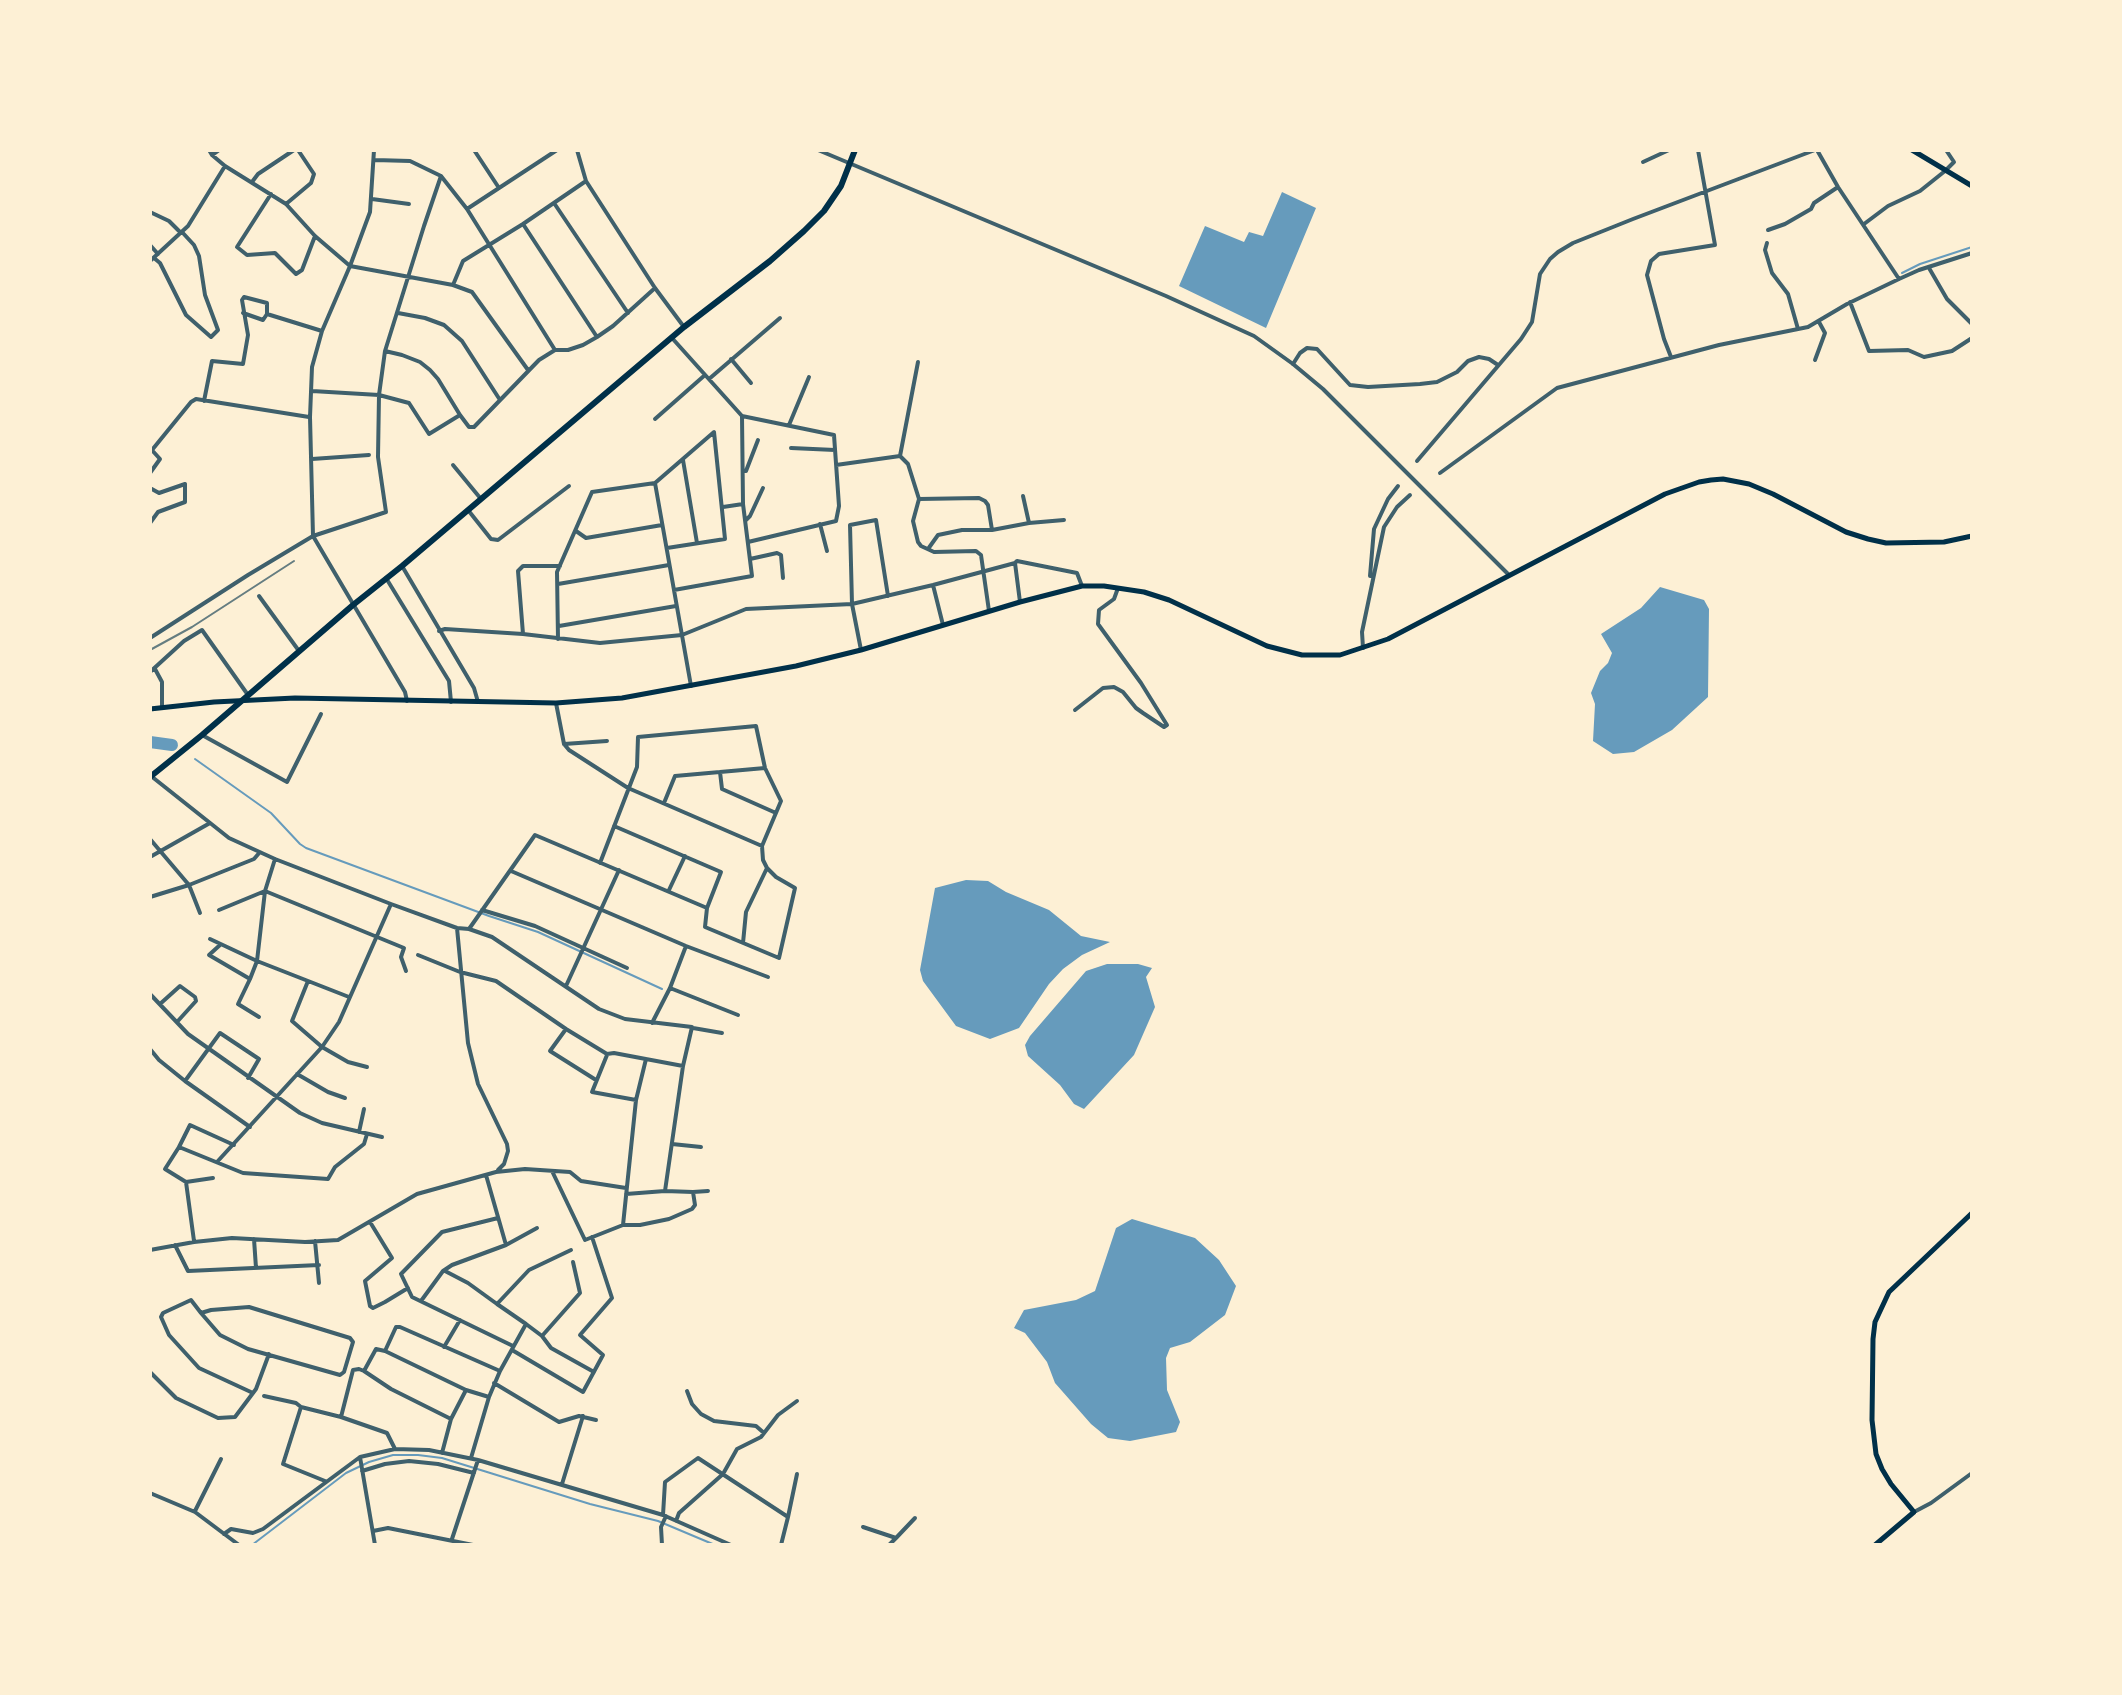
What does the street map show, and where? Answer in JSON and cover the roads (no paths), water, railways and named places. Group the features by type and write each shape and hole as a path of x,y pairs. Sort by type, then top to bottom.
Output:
{"highway":[{"path":"150,776 684,327 804,231 824,211 841,186 855,150"}],"main road":[{"path":"1912,150 1972,186"},
{"path":"150,709 295,698 556,703 622,698 796,666 1082,586 1144,592 1169,600 1267,646 1302,655 1340,655 1388,639 1665,494 1711,480 1749,484 1797,505 1846,532 1886,543 1944,542 1972,536"},
{"path":"1875,1545 1914,1512 1891,1484 1876,1454 1872,1420 1875,1322 1889,1292 1972,1213"}],"street":[{"path":"210,153 219,150"},
{"path":"252,182 258,174 296,150 314,174 311,183 286,204"},
{"path":"374,150 370,212 322,331 312,367 313,536 405,692 407,701"},
{"path":"474,150 499,188"},
{"path":"467,209 557,150"},
{"path":"577,150 586,181 684,327"},
{"path":"818,150 1254,336 1323,389 1509,575"},
{"path":"1643,162 1669,150"},
{"path":"1671,357 1647,275 1651,261 1659,254 1715,245 1698,150"},
{"path":"1417,461 1521,339 1532,322 1540,274 1550,259 1585,238 1706,190 1816,150 1899,279"},
{"path":"1864,224 1888,206 1920,191 1945,171 1954,162 1946,150"},
{"path":"210,153 225,166 286,204 315,236 350,266 453,285 472,292 528,370"},
{"path":"374,160 410,161 441,176 467,209 555,350"},
{"path":"154,258 188,226 225,166"},
{"path":"150,638 313,536 386,512 378,457 379,395 385,351 441,176"},
{"path":"453,285 463,261 586,181"},
{"path":"1768,230 1811,209 1814,203 1838,187"},
{"path":"271,194 237,247 247,255 275,253 296,274 302,270 315,236"},
{"path":"371,199 409,204"},
{"path":"554,203 628,313"},
{"path":"150,212 169,221 194,245 199,256 205,295 218,330 211,337 186,315 150,245"},
{"path":"523,224 597,337"},
{"path":"1767,243 1765,250 1772,273 1788,294 1798,329"},
{"path":"1440,473 1557,388 1752,337 1798,329 1819,322 1850,302 1919,270 1972,253"},
{"path":"1929,268 1947,299 1972,324"},
{"path":"385,351 420,362 430,370 469,427 474,427 539,360 555,350 568,350 597,337 655,288"},
{"path":"204,401 212,361 243,364 248,335 243,313 242,300 244,297 267,303 267,314 263,320 243,313"},
{"path":"1850,302 1869,351 1908,350 1924,357 1952,351 1972,338"},
{"path":"398,312 444,325 462,341 500,400"},
{"path":"267,314 322,331"},
{"path":"655,419 661,411 780,318"},
{"path":"1815,360 1825,333 1819,322"},
{"path":"672,338 742,416 834,435 839,506 836,521 748,542"},
{"path":"1293,364 1307,348 1317,349 1350,385 1368,387 1437,382 1479,357 1498,365"},
{"path":"731,359 751,383"},
{"path":"900,456 918,362"},
{"path":"789,425 809,377"},
{"path":"311,391 379,395 409,403 429,434 460,415"},
{"path":"150,473 160,459 151,449 196,399 310,417"},
{"path":"674,590 752,576 743,504 742,416"},
{"path":"558,639 557,572 592,492 655,483 714,432 725,539 667,548"},
{"path":"743,471 746,471 758,440"},
{"path":"791,448 835,450"},
{"path":"312,459 369,455"},
{"path":"836,465 900,456"},
{"path":"900,456 908,464 919,499 913,521 918,542 934,552 976,551 981,555 989,611"},
{"path":"683,460 697,543"},
{"path":"453,465 481,499"},
{"path":"655,483 691,686"},
{"path":"150,488 159,493 185,484 185,502 158,512 150,523"},
{"path":"468,510 491,539 498,540 569,486"},
{"path":"1369,591 1374,529 1384,506 1398,486"},
{"path":"745,520 763,488"},
{"path":"1363,648 1362,632 1369,591 1384,527 1397,507 1410,495"},
{"path":"1023,496 1029,523"},
{"path":"919,499 979,498 988,505 992,530"},
{"path":"723,507 743,504"},
{"path":"861,650 852,604 850,525 876,520 888,596"},
{"path":"928,549 938,535 1064,520"},
{"path":"820,524 827,551"},
{"path":"576,531 586,538 662,525"},
{"path":"750,559 777,553 781,555 783,578"},
{"path":"439,631 523,634 600,643 682,635 752,608 852,604 1017,561 1077,573 1082,586"},
{"path":"1015,563 1020,602"},
{"path":"558,584 669,565"},
{"path":"402,566 474,688 478,702"},
{"path":"523,634 518,571 523,566 560,566"},
{"path":"386,578 449,681 451,702"},
{"path":"933,585 943,625"},
{"path":"1075,710 1103,688 1114,687 1123,692 1136,708 1164,727 1167,725 1098,624 1099,610 1114,599 1118,588"},
{"path":"259,596 299,651"},
{"path":"559,626 676,606"},
{"path":"162,708 162,682 152,671 172,651 202,630 248,695"},
{"path":"556,703 564,744 569,750 628,788 762,846"},
{"path":"202,735 287,782 321,714"},
{"path":"600,863 628,788 637,767 638,737 756,726 765,768 781,801 762,846 763,860 776,877 795,888 779,958 705,927 707,908 721,872 614,826"},
{"path":"564,744 607,741"},
{"path":"664,803 675,776 765,768"},
{"path":"720,772 722,789 776,813"},
{"path":"150,776 229,838 391,904 492,937 599,1009 625,1019 722,1033"},
{"path":"150,857 210,823"},
{"path":"469,929 535,835 707,908"},
{"path":"150,839 189,885 200,913"},
{"path":"150,897 254,859 260,852"},
{"path":"669,890 685,856"},
{"path":"259,1017 238,1004 257,961 265,891 275,859"},
{"path":"743,943 746,912 767,868"},
{"path":"566,986 619,870"},
{"path":"511,871 686,946 768,977"},
{"path":"219,910 265,891 404,948 401,957 406,971"},
{"path":"217,1162 322,1047 339,1022 391,904"},
{"path":"480,912 535,926 582,951 627,968"},
{"path":"457,928 468,1043 478,1084 507,1144 504,1164 496,1172"},
{"path":"210,939 349,997"},
{"path":"220,945 209,955 250,979"},
{"path":"652,1023 686,946"},
{"path":"418,955 460,972 496,981 607,1054 683,1066"},
{"path":"308,981 292,1021 322,1047 348,1062 367,1067"},
{"path":"160,1004 180,986 195,997 196,1001 177,1022"},
{"path":"670,988 738,1015"},
{"path":"150,994 207,1050 300,1113 322,1123 382,1137"},
{"path":"665,1191 683,1066 692,1027"},
{"path":"566,1029 550,1051 596,1080"},
{"path":"185,1081 220,1033 259,1059 248,1078"},
{"path":"150,1049 185,1081 250,1127"},
{"path":"607,1054 592,1092 636,1100"},
{"path":"623,1225 636,1100 646,1059"},
{"path":"297,1074 345,1098"},
{"path":"359,1132 364,1109"},
{"path":"213,1178 186,1182 165,1169 190,1125 234,1145"},
{"path":"179,1147 243,1173 328,1179 335,1167 364,1144 367,1134"},
{"path":"672,1144 701,1147"},
{"path":"150,1250 232,1238 338,1240 417,1194 496,1172 525,1169 570,1172 581,1181 626,1191 708,1191"},
{"path":"552,1171 585,1240 623,1225 669,1219 692,1209 695,1205 693,1192"},
{"path":"486,1175 506,1245"},
{"path":"186,1182 194,1242"},
{"path":"498,1218 442,1232 401,1274 412,1297 513,1348 583,1392 603,1355 580,1335 612,1298 592,1237"},
{"path":"370,1222 392,1258 365,1281 370,1306 373,1308 408,1288"},
{"path":"421,1301 443,1271 452,1265 506,1245 537,1228"},
{"path":"254,1239 256,1268"},
{"path":"315,1241 319,1283"},
{"path":"175,1245 188,1271 319,1265"},
{"path":"497,1304 529,1270 571,1250"},
{"path":"542,1336 580,1293 573,1262"},
{"path":"443,1271 468,1283 526,1324 542,1336 551,1348 594,1372"},
{"path":"201,1313 249,1307 350,1338 353,1342 344,1372 340,1375 248,1349 220,1335 201,1313 191,1300 163,1313 161,1317 169,1335 199,1368 253,1393"},
{"path":"444,1347 460,1320"},
{"path":"471,1458 494,1383 526,1324"},
{"path":"385,1351 396,1327 400,1327 500,1371"},
{"path":"364,1371 376,1349 466,1390 489,1397"},
{"path":"150,1372 176,1398 218,1418 235,1417 253,1393 269,1354"},
{"path":"341,1417 353,1370 359,1369 451,1419"},
{"path":"494,1383 559,1422 583,1416 596,1420"},
{"path":"442,1453 451,1419 466,1390"},
{"path":"687,1391 692,1404 701,1414 714,1421 756,1426 764,1433"},
{"path":"264,1396 296,1403 387,1433 395,1449"},
{"path":"676,1521 679,1513 723,1474 737,1449 761,1437 778,1415 797,1401"},
{"path":"301,1407 283,1464 325,1481"},
{"path":"562,1484 583,1416"},
{"path":"224,1534 231,1529 253,1533 263,1529 325,1481 360,1459 395,1449 471,1458 676,1521 731,1545"},
{"path":"662,1545 665,1482 698,1458 788,1517"},
{"path":"195,1512 221,1459"},
{"path":"360,1459 375,1545"},
{"path":"362,1470 409,1461 474,1472"},
{"path":"450,1543 478,1462"},
{"path":"1914,1512 1972,1473"},
{"path":"781,1545 797,1474"},
{"path":"150,1493 195,1512 239,1545"},
{"path":"889,1545 915,1518"},
{"path":"863,1527 896,1538"},
{"path":"373,1531 388,1528 450,1543 473,1545"}],"water":[{"path":"1282,192 1316,208 1266,328 1179,286 1205,226 1244,242 1249,232 1263,236"},
{"path":"1660,587 1704,600 1709,609 1708,697 1672,730 1634,752 1613,754 1593,741 1595,704 1591,693 1612,653 1601,634 1641,608"},
{"path":"966,880 988,881 1049,910 1081,936 1110,942 1082,955 1063,969 1019,1028 990,1039 956,1026 923,981 920,970 935,888"},
{"path":"1107,964 1138,964 1152,968 1146,977 1155,1007 1134,1055 1084,1109 1074,1104 1060,1085 1028,1056 1025,1045 1086,971"},
{"path":"1132,1219 1195,1238 1219,1260 1236,1286 1225,1315 1190,1342 1170,1348 1166,1358 1167,1390 1180,1422 1176,1432 1130,1441 1108,1438 1091,1424 1055,1383 1047,1362 1025,1333 1014,1328 1024,1310 1076,1300 1095,1291 1116,1228"}],"waterway":[{"path":"1902,273 1972,247"},
{"path":"150,742 172,745"},
{"path":"195,759 271,813 306,848 538,932 662,989"},
{"path":"252,1545 346,1473 393,1455 442,1458 590,1504 658,1521 715,1545"}],"railway":[{"path":"150,650 192,627 294,561"}]}
